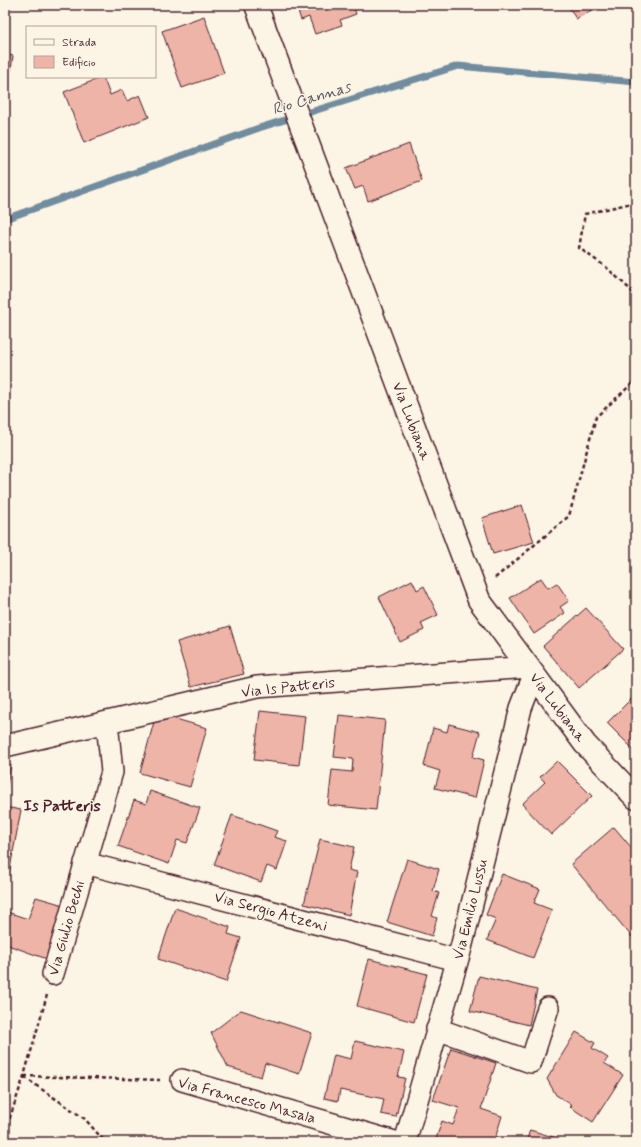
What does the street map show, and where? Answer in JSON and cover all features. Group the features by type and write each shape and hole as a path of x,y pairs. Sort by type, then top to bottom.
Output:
{"street":[{"name":"Via Lubiana","path":"256,5 479,600 585,744 636,798"},
{"name":"Via Is Patteris","path":"5,746 257,687 531,671"},
{"name":"Via Emilio Lussu","path":"405,1142 458,960 531,671"},
{"name":"Via Giulio Bechi","path":"54,974 112,772 108,722"},
{"name":"Via Sergio Atzeni","path":"85,863 458,960"},
{"path":"437,1029 531,1062 548,1008"},
{"name":"Via Francesco Masala","path":"182,1080 395,1142"}],"path":[{"path":"636,202 585,214 579,248 606,266 636,296"},
{"path":"495,578 570,516 596,417 636,380"},
{"name":"Via Giulio Bechi","path":"5,1132 24,1076 54,974"},
{"path":"24,1076 85,1119 105,1142"},
{"name":"Via Francesco Masala","path":"24,1076 182,1080"}],"building":[{"path":"296,5 353,5 356,14 340,20 342,25 315,34 309,17 301,20"},
{"path":"568,5 601,5 576,19"},
{"path":"204,16 224,73 182,88 162,31"},
{"path":"5,54 13,56 9,83 5,82"},
{"path":"103,78 110,95 122,90 127,101 140,95 149,117 84,143 64,92"},
{"path":"409,144 422,181 368,201 363,186 355,189 346,168"},
{"path":"522,505 534,542 493,554 482,518"},
{"path":"541,578 548,588 557,583 569,601 560,607 565,613 534,634 510,598"},
{"path":"412,580 417,590 424,586 438,615 421,623 424,630 400,642 379,597"},
{"path":"586,608 623,649 579,688 543,646"},
{"path":"230,626 244,674 191,687 177,642"},
{"path":"636,694 636,752 607,723"},
{"path":"260,711 305,716 299,765 254,760"},
{"path":"339,715 385,720 376,810 328,805 332,770 352,772 353,759 334,757"},
{"path":"165,716 207,728 190,787 140,773 155,718 163,721"},
{"path":"449,724 480,732 473,757 484,760 475,798 435,788 440,771 424,766 433,728 447,732"},
{"path":"557,761 592,796 551,835 522,804 545,782 540,777"},
{"path":"5,764 11,765 5,794"},
{"path":"150,791 200,808 187,843 177,840 169,864 118,846 134,800 146,804"},
{"path":"5,807 21,810 8,879 5,878"},
{"path":"232,815 277,831 274,837 287,841 277,870 267,866 261,882 214,865"},
{"path":"614,827 636,853 636,934 632,937 571,864"},
{"path":"320,839 354,847 349,870 357,872 349,915 304,904"},
{"path":"407,859 439,869 433,891 439,893 432,916 437,918 432,936 387,922"},
{"path":"502,874 540,889 534,903 552,910 533,958 487,940 496,919 486,915"},
{"path":"36,897 67,906 47,959 5,944 7,912 28,919"},
{"path":"175,908 230,927 228,934 241,938 226,982 158,959"},
{"path":"369,959 427,974 414,1022 357,1006"},
{"path":"479,976 537,990 529,1025 470,1011"},
{"path":"241,1010 312,1033 299,1074 265,1063 261,1077 228,1067 211,1033"},
{"path":"576,1032 595,1043 592,1048 608,1058 604,1063 623,1075 593,1122 570,1107 572,1105 556,1095 547,1079"},
{"path":"355,1041 404,1052 398,1077 405,1078 396,1117 381,1114 384,1099 340,1090 338,1101 324,1098 334,1055 351,1059"},
{"path":"451,1048 496,1063 481,1109 502,1116 494,1142 435,1142 442,1121 453,1125 459,1108 433,1100"},
{"path":"530,1130 560,1139 560,1142 526,1142"}],"waterway":[{"name":"Rio Cannas","path":"5,219 259,128 458,66 636,82"}],"district":[{"name":"Is Patteris","path":"62,805"}]}
